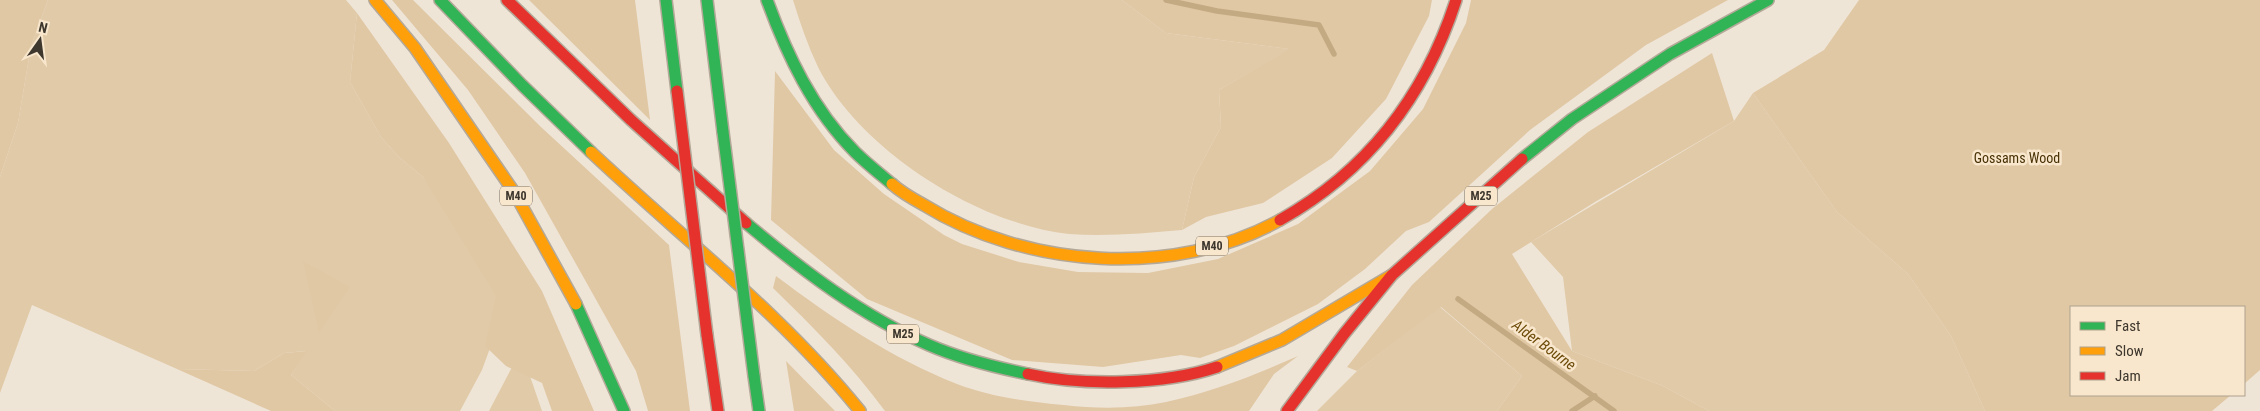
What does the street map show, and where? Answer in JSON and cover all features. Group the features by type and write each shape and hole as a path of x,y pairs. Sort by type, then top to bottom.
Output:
{"highway":[{"name":"M40","path":"375,0 416,48 514,192 585,320 624,411"},
{"path":"440,0 567,129 653,210 784,327 860,411"},
{"name":"M25","path":"507,0 648,138 770,244 868,314 922,344 978,365 1023,375 1065,380 1124,382 1176,377 1210,369 1270,347 1392,275"},
{"path":"666,0 718,411"},
{"path":"707,0 759,411"},
{"name":"M40","path":"768,0 794,64 823,112 855,152 911,198 950,221 996,240 1052,254 1077,258 1127,260 1175,255 1247,235 1291,213 1334,183 1375,147 1404,111 1437,53 1456,0"},
{"name":"M25","path":"1287,411 1344,334 1392,275 1513,166 1572,119 1670,54 1768,0"}],"shaded area":[{"path":"48,0 346,0 357,13 350,82 381,137 399,157 423,177 511,291 482,370 460,411 335,411 291,375 306,351 284,353 254,371 177,369 32,305 0,393 0,177 18,123 31,46"},
{"path":"793,0 1122,0 1166,33 1290,49 1219,90 1221,127 1194,177 1182,230 1111,235 1069,234 1034,227 997,215 960,199 925,178 892,154 862,127 837,98 814,59"},
{"path":"1753,93 1837,212 1908,274 1951,336 1985,411 1709,411 1663,386 1572,351 1563,277 1531,242 1734,121"},
{"path":"1440,307 1522,376 1497,411 1317,411 1357,371"},
{"path":"521,350 542,411 489,411"}],"green space":[{"path":"0,0 48,0 31,46 18,123 0,177"},
{"path":"392,0 413,0 541,127 669,245 690,411 648,411 636,371 525,173 468,90"},
{"path":"529,0 635,0 650,120"},
{"path":"1122,0 1432,0 1429,16 1386,99 1332,158 1263,203 1206,217 1182,230 1194,177 1221,127 1219,90 1289,49 1166,33"},
{"path":"1471,0 1728,0 1646,45 1530,130 1429,222 1406,231 1365,269 1318,304 1234,346 1200,358 1181,355 1103,367 1012,360 867,299 771,220 775,71 834,150 884,194 944,235 962,244 1019,262 1078,272 1148,273 1218,259 1298,224 1370,171 1423,109 1466,23"},
{"name":"Gossams Wood","path":"1859,0 2260,0 2260,370 2245,383 2245,306 2070,306 2070,396 2230,396 2212,411 1985,411 1951,336 1908,274 1837,212 1753,93 1824,50"},
{"path":"357,13 449,143 542,291 594,411 552,411 542,383 506,366 485,346 496,296 423,177 399,157 381,137 350,82"},
{"path":"1712,53 1734,121 1595,202 1512,254 1572,351 1663,386 1709,411 1497,411 1522,376 1441,307 1357,371 1347,367 1412,285 1492,209 1588,132"},
{"path":"303,261 350,287 319,333"},
{"path":"776,276 840,322 885,349 933,374 970,389 997,396 1103,408 1154,404 1217,388 1298,356 1274,374 1249,411 885,411 846,363 773,288"},
{"path":"307,351 291,375 335,411 271,411 177,369 254,371 284,353"},
{"path":"786,361 835,411 794,411"}],"waterway":[{"name":"Alder Bourne","path":"1166,0 1217,11 1319,25 1334,54"},
{"name":"Alder Bourne","path":"1458,299 1614,411"},
{"path":"1572,411 1595,396"}],"traffic: fast":[{"path":"440,0 522,85 591,152"},
{"path":"666,0 677,91"},
{"path":"707,0 723,132"},
{"path":"767,0 783,41 803,81 826,118 855,152 892,184"},
{"path":"1522,159 1572,119 1670,54 1768,0"},
{"path":"723,132 754,376"},
{"path":"746,223 833,291 904,333 941,350 965,358 1028,374"},
{"path":"576,304 624,411"},
{"path":"754,376 759,411"}],"traffic: slow":[{"path":"375,0 415,48 514,192 576,304"},
{"path":"591,152 764,309 798,342 860,411"},
{"path":"892,184 912,198 964,226 1008,242 1054,253 1100,258 1148,258 1194,251 1238,239 1280,220"},
{"path":"1217,367 1282,340 1392,275"}],"traffic: jam":[{"path":"507,0 631,120 746,223"},
{"path":"1280,220 1312,200 1341,178 1367,154 1390,127 1410,99 1428,68 1456,0"},
{"path":"677,91 707,335"},
{"path":"1287,411 1344,334 1392,275 1522,159"},
{"path":"707,335 718,411"},
{"path":"1028,374 1049,378 1123,382 1173,377 1217,367"}]}
